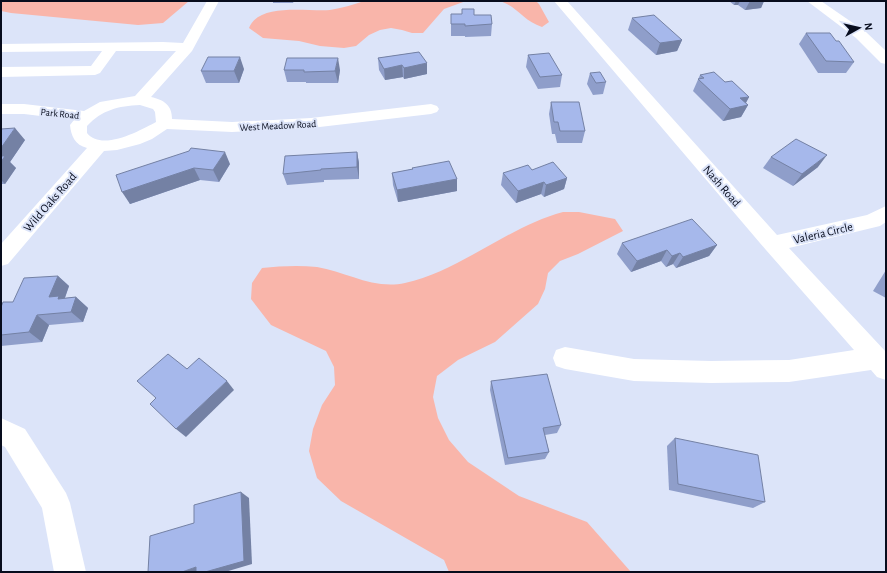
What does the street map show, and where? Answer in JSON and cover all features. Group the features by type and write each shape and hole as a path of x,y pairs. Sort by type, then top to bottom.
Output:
{"street":[{"path":"140,100 187,48 213,1"},
{"name":"Nash Road","path":"560,1 773,244 881,364"},
{"path":"813,1 854,28 877,49 886,60"},
{"path":"1,48 163,46 187,48"},
{"path":"1,72 95,70 112,47"},
{"path":"86,116 78,125 79,134 84,140 99,146 115,145 140,138 164,124 165,114 162,107 154,102 140,100"},
{"name":"Park Road","path":"1,108 86,116 105,104 140,100"},
{"name":"West Meadow Road","path":"164,124 232,127 280,125 431,110"},
{"name":"Wild Oaks Road","path":"1,258 99,146"},
{"name":"Valeria Circle","path":"773,244 882,219"},
{"path":"565,358 634,370 712,372 789,371 881,364"},
{"path":"1,430 15,438 56,503 70,572"}],"shaded area":[{"path":"1,1 189,1 163,23 138,25 11,13 1,11"},
{"path":"364,1 466,1 444,9 423,33 412,33 391,28 380,30 369,35 356,46 344,48 320,46 299,41 263,38 249,28 254,20 263,14 273,11 330,10"},
{"path":"499,1 536,1 549,22 542,27 530,21 510,6"},
{"path":"563,212 579,212 615,219 623,231 578,254 560,261 548,273 545,289 538,304 495,342 458,360 437,376 433,397 438,418 449,440 468,462 519,496 587,522 631,572 449,572 444,560 341,501 317,478 309,451 313,429 322,405 335,385 334,367 326,351 271,325 251,299 252,283 262,268 296,266 328,269 361,280 382,284 394,285 405,283 445,269 522,228"}],"building":[{"path":"462,9 474,9 474,15 491,15 492,24 465,26 465,24 451,24 451,14 462,14"},
{"path":"654,15 682,40 660,43 632,18"},
{"path":"806,33 830,33 836,41 839,41 854,62 826,61"},
{"path":"419,52 427,63 404,68 402,65 384,69 378,58"},
{"path":"549,53 562,75 540,77 528,55"},
{"path":"208,57 240,57 234,71 201,71"},
{"path":"287,58 338,58 335,71 304,72 304,70 284,70"},
{"path":"600,72 606,82 596,83 590,73"},
{"path":"714,72 725,82 732,81 749,97 740,98 748,105 730,109 698,79 704,78 700,75"},
{"path":"551,102 579,102 585,131 560,131 558,122 554,122"},
{"path":"15,128 1,148 1,129"},
{"path":"796,139 827,155 802,174 771,157"},
{"path":"191,148 225,152 213,170 194,168 122,192 116,175 189,151"},
{"path":"357,152 357,167 321,169 283,174 285,156"},
{"path":"1,156 5,156 1,162"},
{"path":"449,161 457,179 397,190 392,173"},
{"path":"553,162 567,178 546,185 544,182 518,191 503,173 528,165 532,170"},
{"path":"692,219 717,245 683,257 680,253 672,256 667,250 637,261 622,243"},
{"path":"58,276 49,297 59,296 58,299 76,297 71,312 37,315 29,332 1,335 1,307 3,302 13,302 24,278"},
{"path":"168,354 187,369 199,358 227,381 176,429 150,404 156,398 137,381"},
{"path":"547,374 561,425 543,428 549,452 508,458 491,381"},
{"path":"675,438 758,455 765,502 678,484"},
{"path":"241,492 244,561 205,572 196,572 196,567 182,572 148,572 150,536 194,523 194,505"}]}
